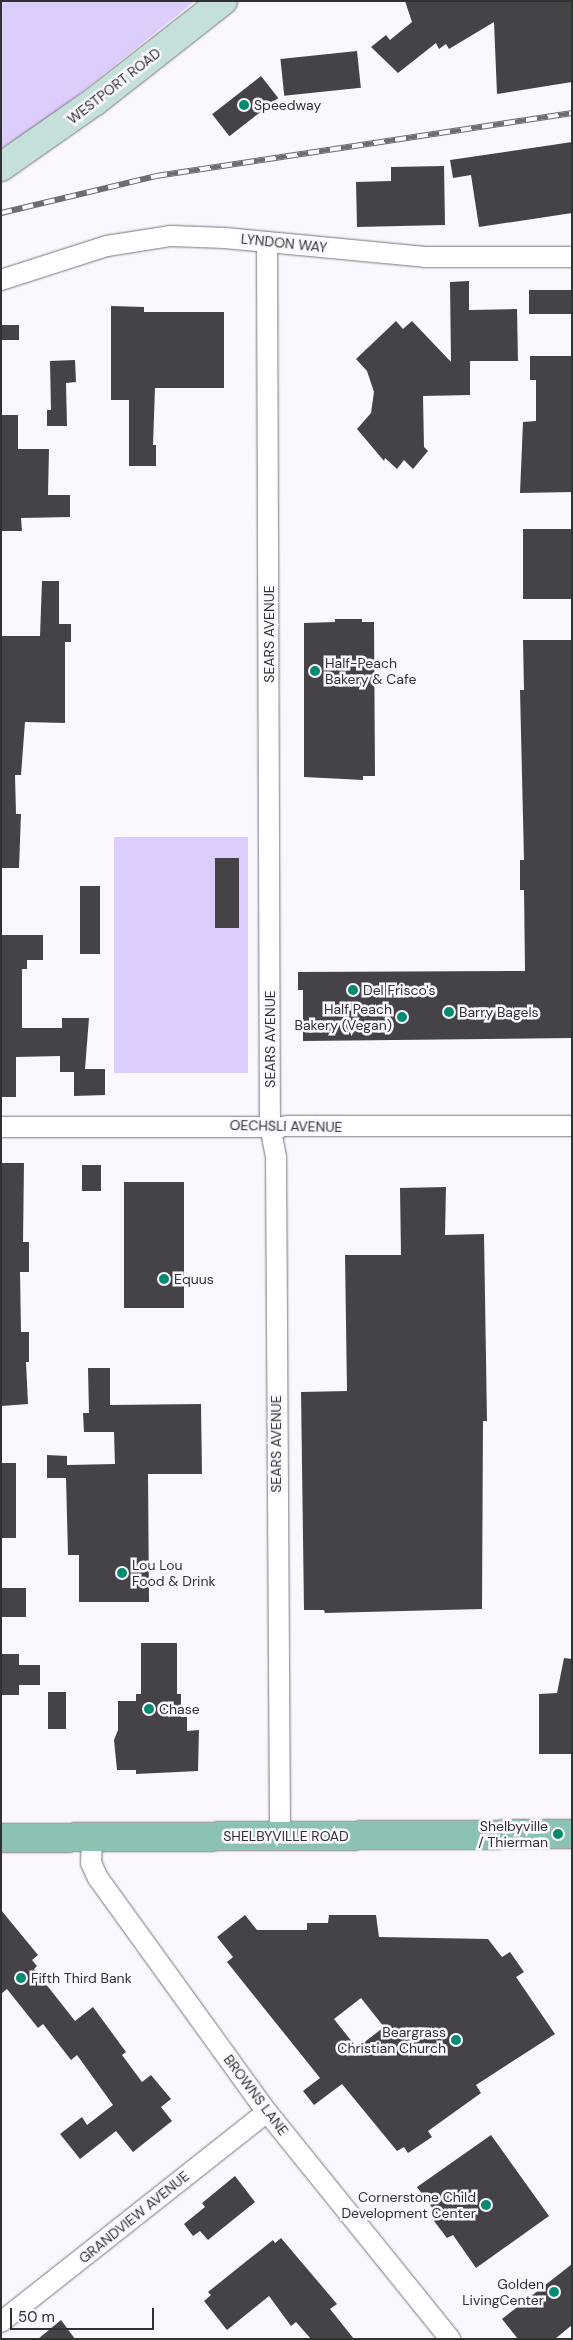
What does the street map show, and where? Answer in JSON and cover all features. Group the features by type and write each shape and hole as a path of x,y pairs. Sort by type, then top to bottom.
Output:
{"main road":[{"name":"WESTPORT ROAD","path":"1,167 52,134 223,1"},
{"name":"SHELBYVILLE ROAD","path":"1,1838 572,1834"}],"street":[{"name":"LYNDON WAY","path":"1,280 133,240 171,236 267,242 425,257 572,257"},
{"name":"SEARS AVENUE","path":"267,242 270,1126 276,1157 280,1836"},
{"name":"OECHSLI AVENUE","path":"1,1127 572,1126"},
{"name":"BROWNS LANE","path":"92,1837 91,1863 98,1878 267,2112 450,2339"},
{"name":"GRANDVIEW AVENUE","path":"1,2322 267,2112"}],"shaded area":[{"path":"1,1 195,1 45,121 1,148"},
{"path":"114,837 248,837 248,1073 114,1073"}],"building":[{"path":"405,1 572,1 572,82 497,94 494,22 449,49 446,44 439,49 436,43 398,73 371,47 386,35 390,40 412,22"},
{"path":"357,51 361,88 284,96 280,59"},
{"name":"Speedway","path":"261,76 278,98 229,136 212,114"},
{"path":"572,142 572,213 479,227 471,175 453,178 450,160"},
{"path":"444,166 445,225 357,227 356,182 391,181 391,167"},
{"path":"469,281 469,310 517,309 518,361 470,361 470,395 423,396 424,447 428,451 413,469 404,460 397,469 385,458 384,461 357,429 371,413 374,392 367,371 356,359 396,321 403,329 412,321 451,362 450,282"},
{"path":"529,290 572,290 572,314 529,314"},
{"path":"111,306 144,307 144,312 224,312 224,388 155,388 153,445 156,445 156,466 129,466 129,400 111,400"},
{"path":"1,325 19,325 19,340 1,340"},
{"path":"530,356 572,356 572,492 520,493 523,422 536,421 536,380 530,380"},
{"path":"75,360 76,382 66,383 67,426 47,426 47,410 51,410 50,361"},
{"path":"1,415 18,415 18,449 49,449 48,495 70,495 70,517 21,518 22,531 1,531"},
{"path":"523,529 572,529 572,599 523,599"},
{"path":"42,581 59,581 59,624 71,624 71,642 65,642 65,723 25,722 21,775 15,775 16,814 21,814 19,868 1,868 1,636 40,636"},
{"path":"335,619 362,619 362,622 374,622 375,776 363,776 363,780 304,777 304,623 335,622"},
{"path":"523,640 572,640 572,1038 303,1041 303,990 298,990 298,972 525,971 524,890 520,890 520,860 524,860 520,690 524,690"},
{"path":"215,858 239,858 239,928 215,928"},
{"path":"80,886 100,886 100,954 80,954"},
{"path":"1,935 43,935 43,960 27,960 27,969 22,969 22,1028 62,1028 62,1018 89,1018 85,1069 105,1069 105,1095 74,1096 74,1072 60,1072 60,1056 16,1057 16,1097 1,1097"},
{"path":"1,1163 24,1163 23,1242 29,1242 29,1272 20,1272 21,1332 29,1332 29,1362 26,1362 28,1404 1,1406"},
{"path":"82,1165 101,1165 101,1191 82,1191"},
{"path":"124,1182 184,1182 184,1308 124,1308"},
{"path":"446,1187 445,1235 484,1234 487,1421 483,1421 482,1609 325,1613 324,1610 304,1610 301,1392 347,1391 345,1255 401,1255 400,1188"},
{"path":"88,1368 110,1368 110,1405 201,1404 202,1474 148,1474 149,1602 79,1602 79,1555 68,1555 66,1478 47,1478 47,1455 67,1456 67,1465 115,1464 114,1432 84,1432 83,1413 89,1413"},
{"path":"1,1463 16,1463 16,1538 1,1538"},
{"path":"1,1588 26,1588 26,1617 1,1617"},
{"name":"Chase","path":"141,1643 177,1643 177,1694 181,1694 181,1717 187,1717 187,1731 199,1730 198,1771 136,1774 136,1770 117,1770 114,1740 118,1730 118,1701 136,1701 136,1694 141,1694"},
{"path":"1,1654 19,1654 19,1665 40,1665 40,1685 19,1685 19,1695 1,1695"},
{"path":"564,1658 572,1659 572,1754 539,1754 539,1694 557,1693"},
{"path":"48,1692 66,1692 66,1729 48,1729"},
{"path":"1,1910 38,1955 32,1960 37,1966 34,1969 75,2021 93,2007 126,2052 122,2055 142,2082 151,2075 171,2099 161,2107 172,2121 133,2152 116,2131 80,2159 60,2134 82,2117 87,2125 113,2105 77,2055 71,2060 43,2024 38,2028 7,1989 1,1994"},
{"name":"Beargrass Christian Church","path":"245,1915 257,1930 307,1930 307,1923 328,1923 329,1915 376,1915 379,1937 488,1939 502,1957 510,1952 524,1972 516,1977 555,2034 476,2085 481,2093 428,2131 432,2137 408,2153 404,2147 397,2151 342,2084 314,2105 303,2091 320,2078 227,1962 233,1957 217,1937","holes":["361,1998 384,2027 357,2048 334,2019"]},
{"name":"Cornerstone Child Development Center","path":"491,2135 549,2216 476,2268 453,2235 447,2238 434,2221 439,2217 417,2187"},
{"path":"235,2176 255,2202 208,2240 200,2231 193,2236 184,2224 205,2207 202,2203"},
{"path":"281,2238 337,2304 330,2309 354,2339 311,2339 296,2322 291,2326 269,2296 227,2330 204,2301 211,2295 208,2292 273,2240 275,2243"},
{"name":"Golden LivingCenter","path":"572,2264 572,2325 555,2339 518,2339 502,2319"},
{"path":"61,2320 75,2339 38,2339"}],"railway":[{"path":"1,213 156,176 572,113"}],"place":[{"name":"Speedway","path":"244,105"},
{"name":"Half-Peach Bakery & Cafe","path":"315,671"},
{"name":"Del Frisco's","path":"353,990"},
{"name":"Barry Bagels","path":"449,1012"},
{"name":"Half Peach Bakery (Vegan)","path":"402,1017"},
{"name":"Equus","path":"164,1279"},
{"name":"Lou Lou Food & Drink","path":"122,1573"},
{"name":"Chase","path":"149,1709"},
{"name":"Shelbyville / Thierman","path":"558,1834"},
{"name":"Fifth Third Bank","path":"21,1978"},
{"name":"Beargrass Christian Church","path":"456,2040"},
{"name":"Cornerstone Child Development Center","path":"486,2205"},
{"name":"Golden LivingCenter","path":"554,2292"}]}
